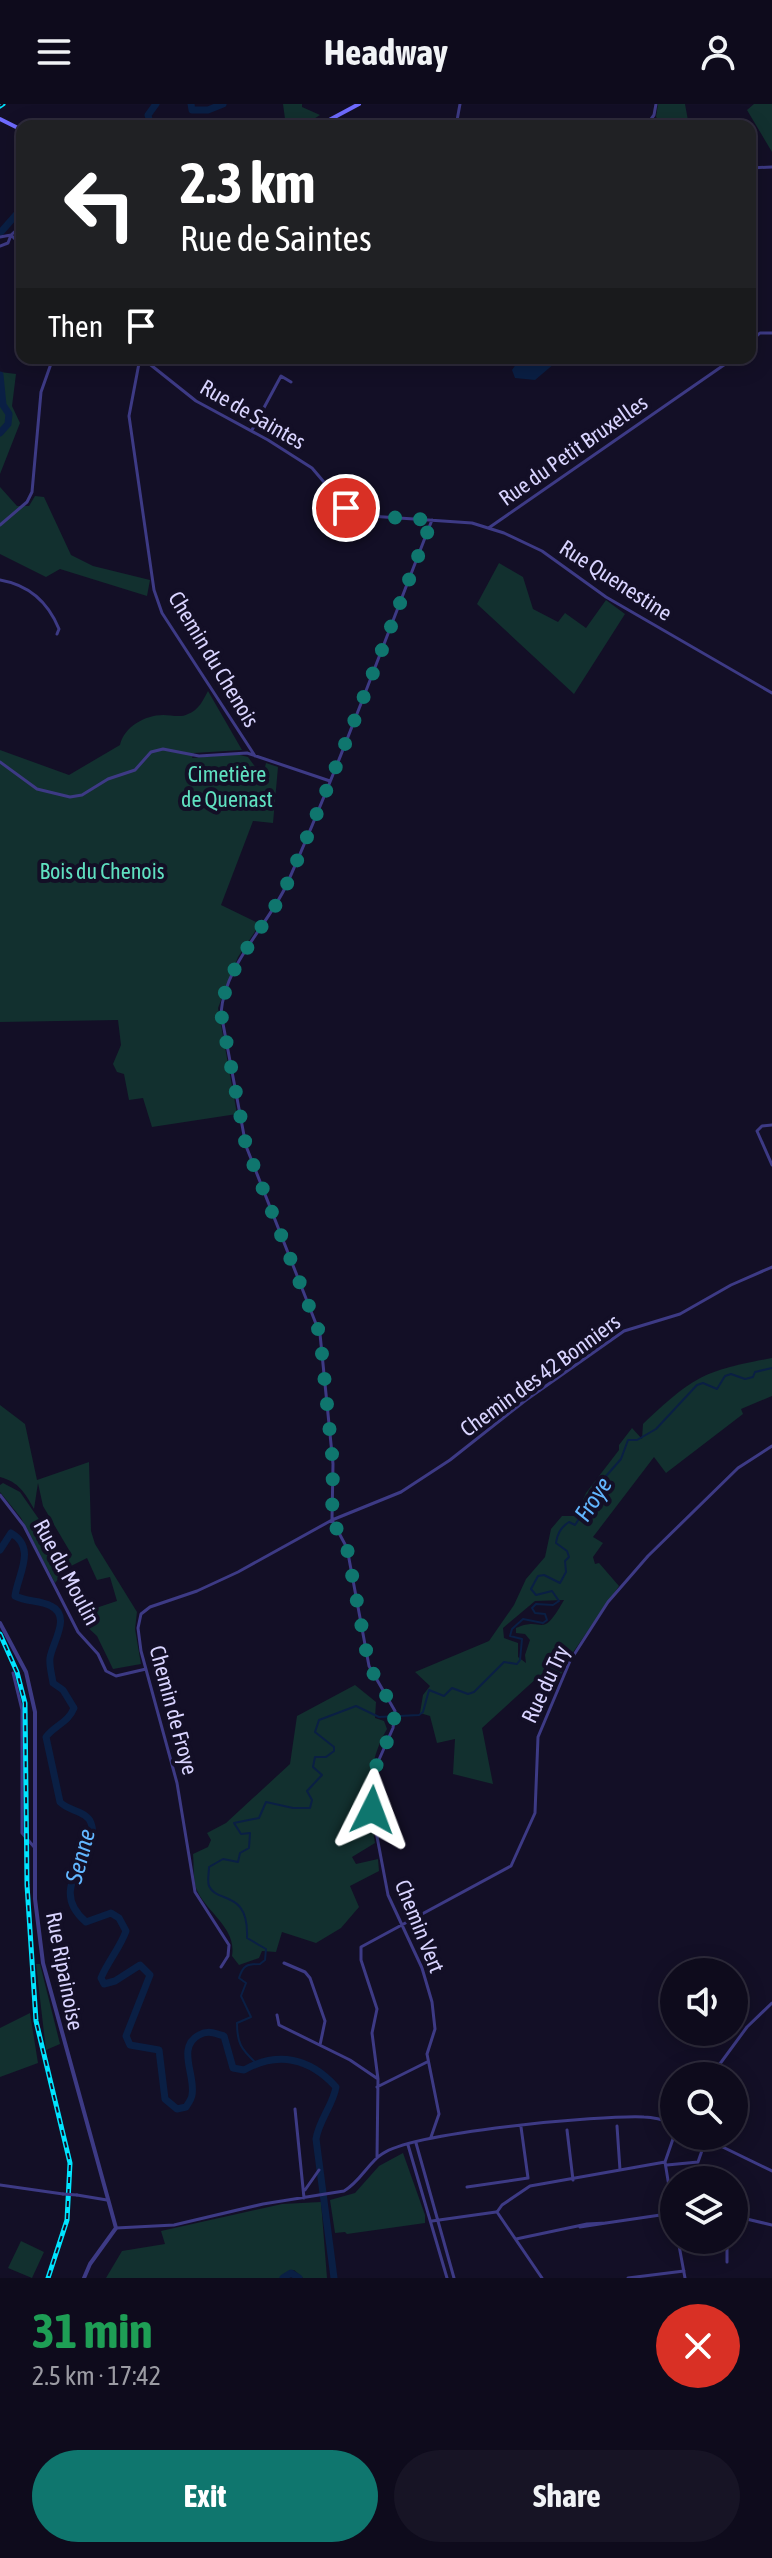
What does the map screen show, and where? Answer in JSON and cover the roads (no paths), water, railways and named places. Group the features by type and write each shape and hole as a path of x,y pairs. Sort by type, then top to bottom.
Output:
{"main road":[{"path":"329,120 359,104"}],"street":[{"path":"0,246 8,243 16,230"},
{"path":"0,237 11,235"},
{"path":"11,235 16,240"},
{"path":"0,525 27,502 32,492 41,392 51,364"},
{"name":"Chemin du Chenois","path":"140,364 129,416 154,590 162,613 255,756 330,781"},
{"name":"Rue de Saintes","path":"149,364 196,401 312,468 346,508 370,516 432,520"},
{"name":"Rue du Petit Bruxelles","path":"490,527 725,364"},
{"path":"252,431 281,376 291,382"},
{"name":"Rue Quenestine","path":"432,520 490,527 542,551 606,597 772,693"},
{"name":"Chemin Vert","path":"432,520 330,781 279,899 237,965 221,1013 246,1146 320,1334 333,1464 332,1520 347,1548 369,1666 395,1714 393,1728 374,1771 372,1810 382,1876 422,1968 432,2002 435,2029 428,2047 428,2061 439,2114 437,2126 442,2137"},
{"path":"0,580 24,587 41,599 55,618 59,629 57,634"},
{"path":"0,762 37,789 70,797 82,795 108,779 135,770 158,749 199,756 239,752 255,756"},
{"path":"772,1125 762,1126 757,1131 772,1165"},
{"name":"Chemin des 42 Bonniers","path":"332,1520 381,1502 422,1480 533,1395 630,1327 680,1314 772,1267"},
{"name":"Rue du Try","path":"378,2155 378,2079 372,2033 377,2009 361,1960 361,1947 511,1866 535,1813 538,1737 570,1661 622,1585 741,1466 772,1446"},
{"name":"Rue du Moulin","path":"0,1495 18,1517 64,1601 74,1626 98,1654 106,1671 116,1676 146,1669"},
{"name":"Chemin de Froye","path":"221,1967 228,1956 229,1945 195,1892 179,1793 138,1628 144,1611 238,1572 332,1520"},
{"name":"Rue Ripainoise","path":"0,1623 26,1672 35,1712 35,1899 43,1963 116,2228"},
{"path":"13,1673 22,1710 22,1833 35,1848"},
{"path":"284,1963 305,1972 310,1978 325,2021 320,2045"},
{"path":"721,2062 747,2027 772,2003"},
{"path":"277,2015 279,2025 378,2079"},
{"path":"377,2087 428,2061"},
{"path":"295,2109 304,2198"},
{"path":"84,2278 90,2264 116,2228 163,2227 255,2205 331,2194 355,2185 378,2155 431,2137 646,2116 660,2120"},
{"path":"431,2137 437,2126"},
{"path":"617,2126 620,2170"},
{"path":"467,2187 528,2178 521,2127"},
{"path":"567,2130 573,2180"},
{"path":"416,2142 454,2278"},
{"path":"408,2145 447,2278"},
{"path":"666,2164 670,2150"},
{"path":"432,2221 497,2212 502,2205 530,2186 620,2170 695,2163 701,2150"},
{"path":"729,2150 772,2171"},
{"path":"305,2190 319,2170"},
{"path":"0,2185 107,2200"},
{"path":"497,2212 542,2278"},
{"path":"516,2239 660,2216"},
{"path":"748,2219 772,2225"},
{"path":"681,2254 685,2278"},
{"path":"727,2254 727,2262"},
{"path":"628,2278 684,2271"}],"water":[{"path":"516,364 554,364 535,380 515,378 512,370"}],"waterway":[{"path":"149,120 148,115 156,104"},
{"path":"191,104 192,110 208,110 223,104"},
{"path":"1,232 16,215"},
{"name":"Senne","path":"0,375 3,405 9,414 8,424 0,433"},
{"name":"Froye","path":"256,2063 239,2041 237,2023 251,2017 241,1996 246,1983 239,1978 246,1966 265,1960 266,1949 247,1938 246,1922 238,1905 213,1891 208,1882 209,1867 223,1859 238,1862 240,1853 249,1848 250,1833 241,1834 234,1823 259,1818 266,1802 310,1808 312,1800 307,1791 322,1775 313,1767 315,1757 326,1757 334,1751 334,1747 315,1732 319,1720 356,1706 379,1717 419,1715 423,1712 429,1690 444,1696 452,1688 468,1694 474,1692 504,1662 517,1664 522,1639 510,1636 512,1629 523,1619 543,1623 547,1620 545,1614 535,1613 532,1608 536,1604 553,1605 559,1601 552,1591 536,1595 531,1589 538,1576 544,1575 560,1583 566,1572 565,1561 569,1557 567,1551 556,1543 558,1534 569,1522 575,1525 586,1508 593,1507 595,1502 591,1501 591,1495 598,1493 600,1483 621,1459 628,1440 637,1440 656,1429 697,1385 703,1383 717,1389 725,1376 731,1374 745,1379 753,1377 755,1372 772,1368"},
{"name":"Senne","path":"0,1550 11,1533 19,1539 23,1546 24,1562 15,1596 47,1604 60,1616 50,1667 53,1683 63,1690 74,1708 46,1737 60,1802 89,1819 92,1835 70,1895 74,1908 86,1922 111,1913 119,1918 126,1931 101,1978 104,1984 115,1981 140,1965 150,1975 126,2036 130,2045 159,2050 165,2099 177,2109 186,2107 192,2096 188,2054 192,2040 212,2032 224,2036 233,2068 244,2070 269,2061 293,2060 315,2069 336,2087 316,2139 334,2278"},
{"name":"Senne","path":"283,2278 291,2273 299,2278"}],"railway":[{"path":"0,1634 17,1672 25,1703 27,1885 36,2021 70,2163 67,2220 48,2278"}],"park label":[{"name":"Cimetière de Quenast","path":"227,786"},
{"name":"Bois du Chenois","path":"102,871"}]}
